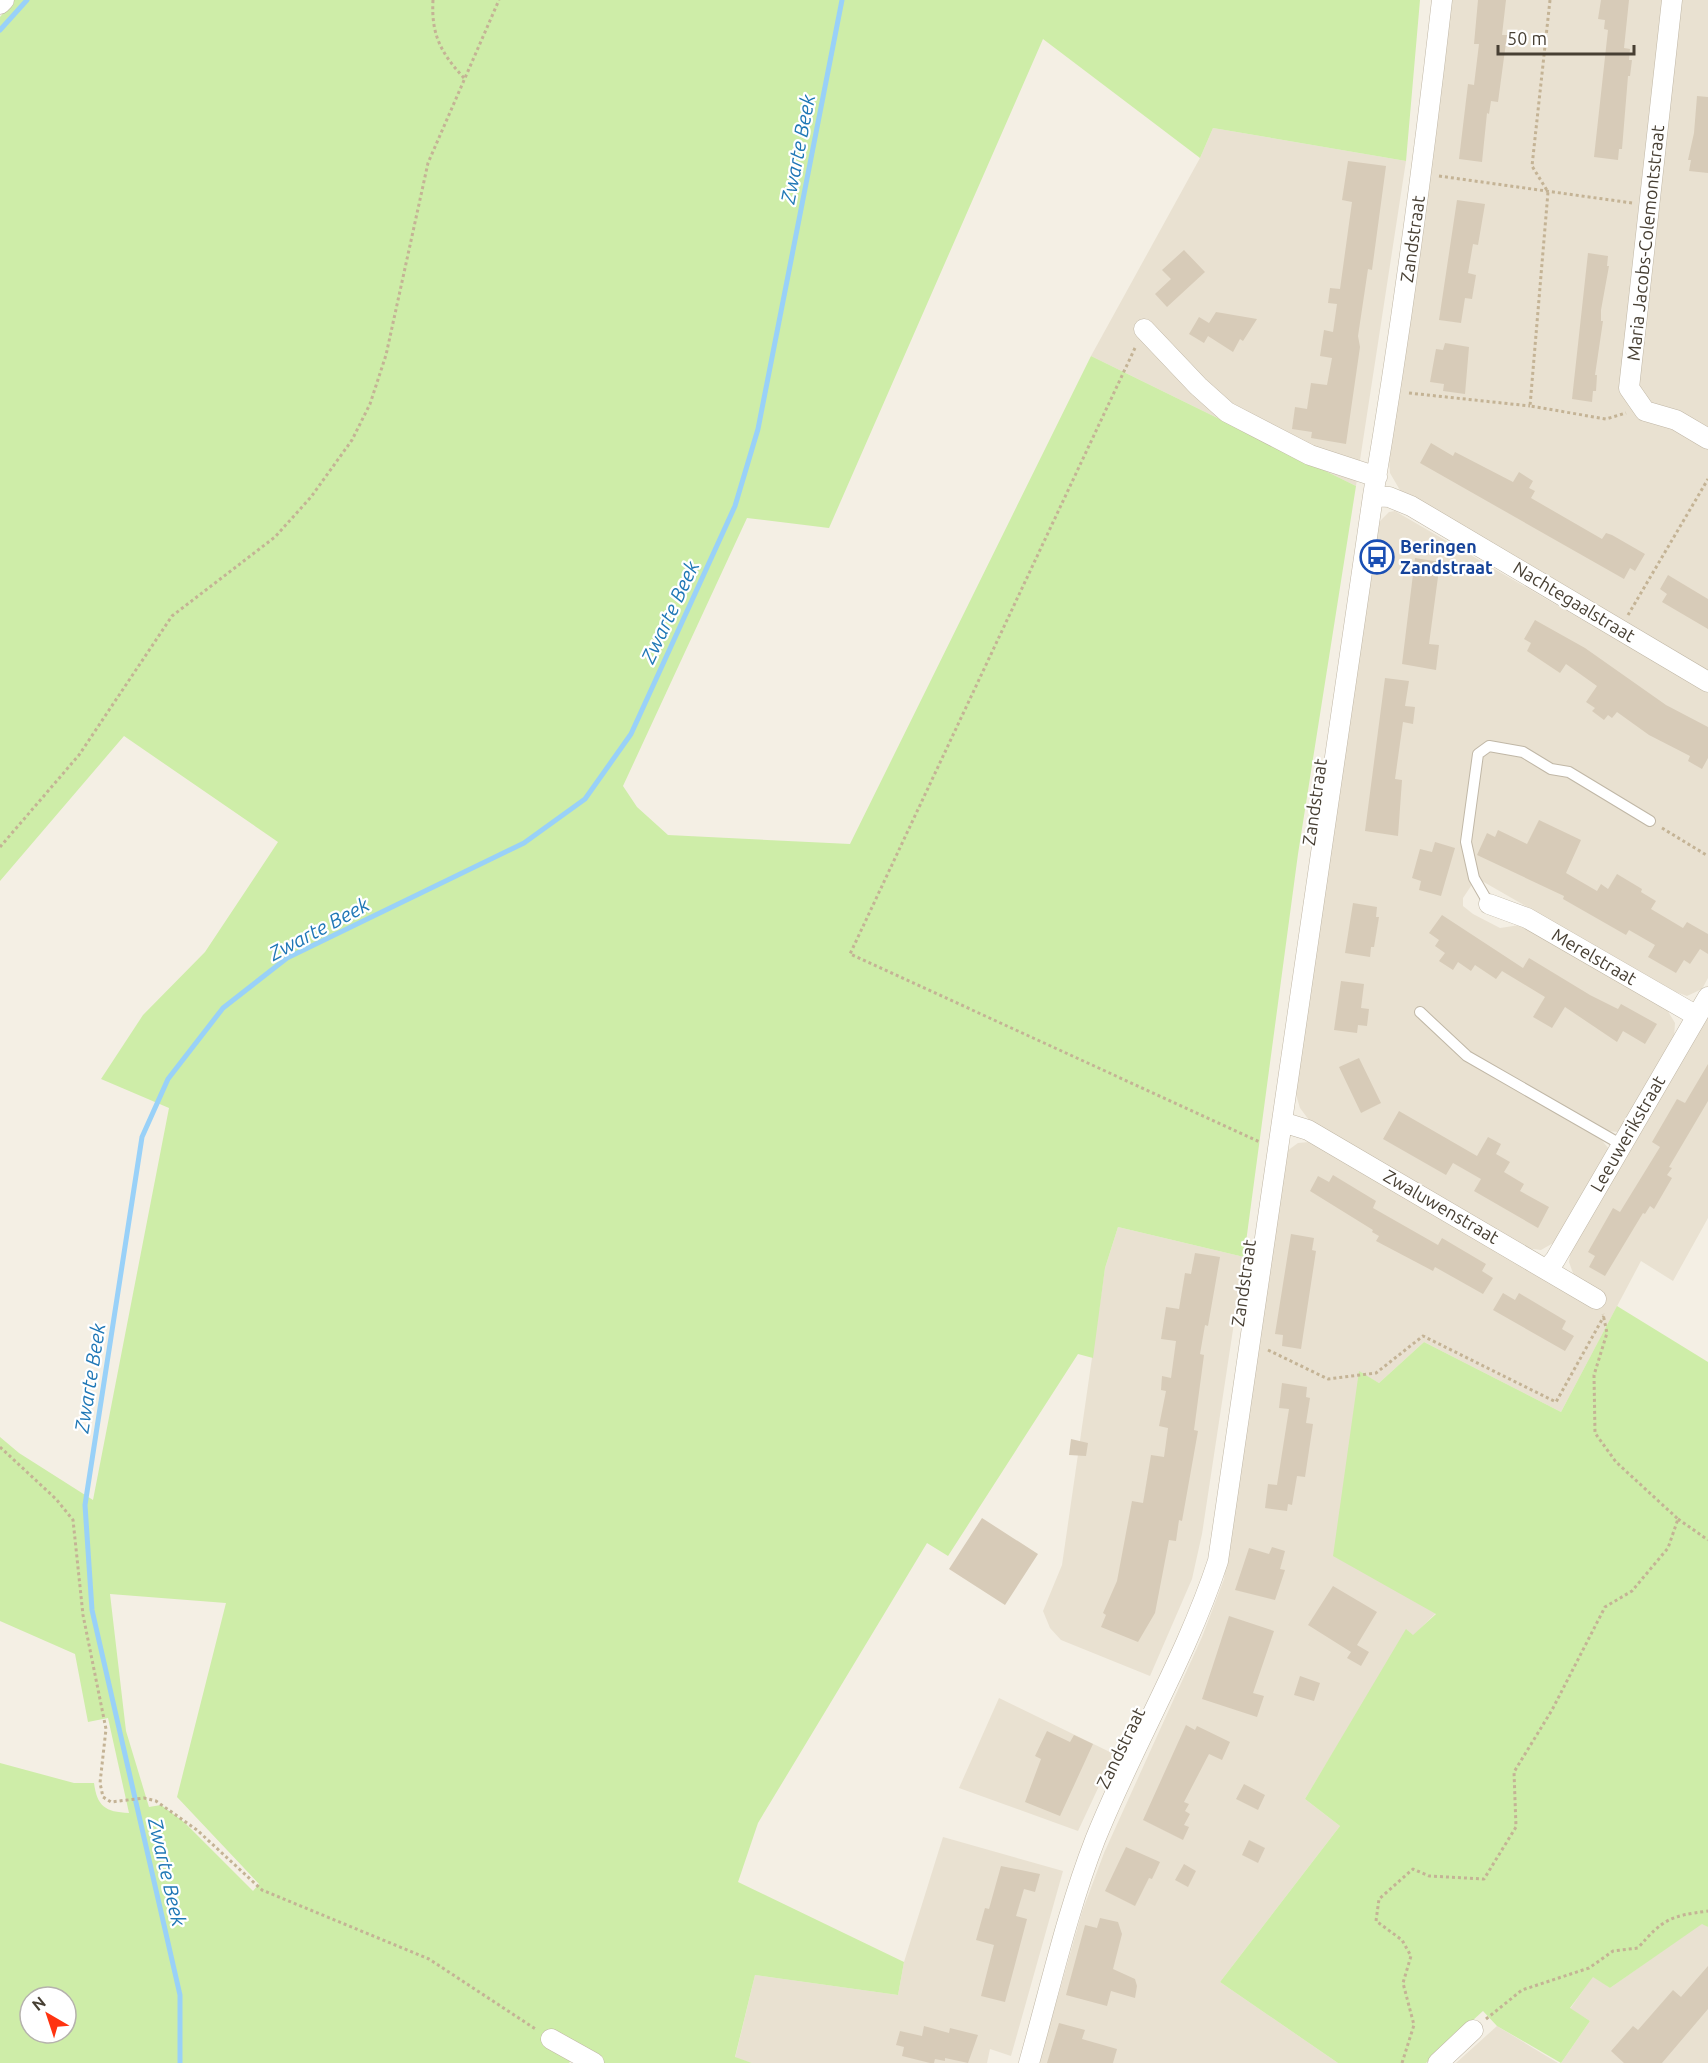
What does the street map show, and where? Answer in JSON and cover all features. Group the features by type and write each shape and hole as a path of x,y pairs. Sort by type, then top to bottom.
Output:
{"street":[{"path":"0,4 4,0"},
{"name":"Zandstraat","path":"1029,2063 1078,1888 1096,1839 1183,1654 1203,1607 1218,1561 1391,391 1422,174 1442,0"},
{"name":"Maria Jacobs-Colemontstraat","path":"1642,408 1629,388 1672,0"},
{"path":"1144,329 1198,387 1227,412 1375,487"},
{"path":"1642,408 1676,420 1708,439"},
{"name":"Nachtegaalstraat","path":"1375,487 1708,682"},
{"name":"Merelstraat","path":"1489,904 1527,918 1697,1016"},
{"name":"Leeuwerikstraat","path":"1546,1269 1555,1260 1708,997"},
{"name":"Zwaluwenstraat","path":"1282,1122 1308,1130 1546,1269 1600,1307"},
{"path":"1438,2063 1473,2030"},
{"path":"551,2039 594,2063"}],"lane":[{"path":"1489,904 1474,878 1466,842 1478,754 1489,746 1523,752 1551,769 1569,772 1650,821"},
{"path":"1420,1012 1467,1056 1622,1145"}],"path":[{"path":"433,0 433,31 448,61 464,79"},
{"path":"0,847 79,755 172,616 239,567 275,537 311,497 352,440 370,404 387,355 428,163 499,0"},
{"path":"1530,406 1548,192 1532,166 1550,0"},
{"path":"1422,174 1650,206"},
{"path":"1144,329 850,954 1265,1144"},
{"path":"1391,391 1530,406 1606,419 1642,408"},
{"path":"1620,629 1708,479"},
{"path":"1650,821 1708,856"},
{"path":"1250,1342 1328,1379 1377,1373 1423,1336 1556,1402 1600,1307"},
{"path":"1600,1307 1607,1333 1594,1375 1595,1433 1616,1462 1678,1520 1708,1540"},
{"path":"0,1447 56,1498 73,1521 83,1615 106,1729 100,1783 103,1797 111,1802 144,1798 156,1801 173,1810 262,1890 429,1959 551,2039"},
{"path":"1402,2063 1414,2025 1403,1983 1411,1956 1402,1940 1376,1921 1379,1899 1413,1869 1429,1876 1484,1879 1516,1827 1514,1772 1552,1710 1605,1607 1632,1592 1668,1548 1678,1520"},
{"path":"1473,2030 1522,1990 1589,1968 1613,1950 1638,1948 1658,1924 1680,1915 1708,1911"}],"shaded area":[{"path":"1451,0 1665,0 1623,387 1673,426 1708,446 1708,675 1401,492 1390,473 1389,460"},
{"path":"1679,0 1708,0 1708,431 1650,406 1638,391"},
{"path":"1213,128 1406,161 1356,486 1091,356 1200,158"},
{"path":"1395,511 1708,693 1708,978 1702,989 1687,996 1676,992 1482,881 1473,883 1463,898 1463,906 1473,914 1500,928 1520,925 1666,1008 1675,1023 1674,1038 1619,1132 1606,1131 1600,1138 1609,1149 1555,1242 1541,1250 1525,1248 1309,1120 1300,1108 1297,1098 1296,1090 1379,522 1389,512"},
{"path":"1708,1015 1708,1218 1673,1281 1641,1261 1561,1412 1424,1342 1379,1383 1359,1372 1436,1613 1413,1636 1407,1630 1305,1799 1340,1826 1220,1982 1338,2063 1039,2063 1082,1912 1104,1853 1202,1637 1224,1579 1287,1151 1298,1143 1309,1142 1597,1309 1604,1295 1574,1276 1569,1262 1571,1250"},
{"path":"1118,1227 1244,1257 1202,1534 1192,1579 1150,1676 1061,1640 1050,1628 1043,1611 1062,1565 1105,1268"},
{"path":"999,1698 1114,1754 1078,1831 959,1788"},
{"path":"943,1837 1063,1871 1011,2056 990,2049 987,2063 752,2063 735,2058 755,1975 898,1995 904,1962"},
{"path":"1702,1923 1708,1927 1708,2063 1561,2063 1590,2021 1570,2009 1593,1976 1610,1988"},
{"path":"1497,2026 1558,2063 1456,2063"}],"green space":[{"path":"14,0 1420,0 1406,161 1213,128 1200,158 1043,39 829,528 747,518 623,786 637,807 668,835 850,844 1091,356 1356,486 1298,854 1244,1257 1118,1227 1105,1268 1093,1358 1078,1354 948,1556 927,1543 758,1823 738,1882 904,1962 898,1995 755,1975 735,2057 752,2063 602,2063 579,2051 569,2063 0,2063 0,1763 74,1783 94,1783 97,1797 104,1806 114,1811 129,1813 108,1718 88,1722 75,1654 0,1621 0,1437 19,1453 93,1500 169,1108 101,1079 143,1015 205,952 278,842 124,736 0,881 0,17","holes":["110,1594 226,1603 177,1797 259,1884 253,1891 184,1822 161,1805 149,1807 126,1731"]},
{"path":"1617,1306 1708,1362 1708,1927 1702,1924 1610,1988 1593,1977 1570,2008 1590,2021 1561,2063 1497,2026 1483,2011 1426,2063 1338,2063 1220,1982 1340,1826 1305,1799 1406,1629 1413,1635 1436,1614 1333,1556 1359,1371 1379,1383 1424,1342 1561,1412"}],"building":[{"path":"1478,0 1506,0 1502,35 1507,35 1498,102 1491,101 1489,114 1487,113 1482,162 1459,159 1468,84 1474,85 1479,44 1474,44"},
{"path":"1601,0 1629,0 1624,48 1630,49 1629,60 1632,60 1630,76 1628,76 1622,149 1619,149 1618,160 1594,157 1608,30 1604,29 1605,20 1598,19"},
{"path":"1697,96 1708,97 1708,173 1689,171 1691,160 1688,160 1694,133"},
{"path":"1348,161 1386,166 1372,270 1368,269 1358,336 1360,347 1346,444 1311,438 1312,432 1292,429 1295,407 1307,409 1311,383 1327,385 1332,358 1320,356 1324,330 1333,332 1337,304 1328,303 1330,288 1340,289 1352,202 1342,200"},
{"path":"1457,200 1485,204 1478,245 1473,244 1468,273 1476,275 1472,299 1465,298 1461,323 1439,320"},
{"path":"1184,250 1205,272 1167,307 1155,294 1171,279 1162,270"},
{"path":"1588,253 1608,256 1607,266 1609,266 1601,310 1601,321 1603,321 1595,375 1597,375 1596,391 1593,391 1592,402 1572,399"},
{"path":"1216,312 1257,319 1243,341 1240,339 1233,352 1208,336 1204,343 1189,334 1199,317 1209,323"},
{"path":"1445,343 1469,347 1465,394 1443,391 1444,384 1430,382 1436,349 1443,350"},
{"path":"1431,443 1453,456 1455,452 1513,482 1519,472 1533,481 1529,488 1535,491 1531,498 1602,539 1606,533 1612,535 1645,554 1635,571 1630,568 1624,579 1420,463"},
{"path":"1415,558 1440,562 1429,644 1439,645 1436,670 1402,664"},
{"path":"1668,575 1708,599 1708,629 1662,602 1667,594 1660,589"},
{"path":"1535,620 1585,648 1666,705 1708,727 1708,758 1702,769 1688,761 1690,756 1649,735 1617,712 1612,718 1608,715 1604,720 1592,711 1595,708 1586,702 1597,686 1566,664 1560,673 1527,651 1531,643 1524,639"},
{"path":"1385,678 1409,681 1405,706 1415,707 1413,724 1403,722 1395,779 1402,780 1398,836 1365,831"},
{"path":"1539,820 1581,840 1566,873 1597,891 1601,884 1608,889 1617,874 1642,889 1641,892 1656,901 1651,909 1683,928 1687,922 1708,934 1708,954 1700,949 1690,964 1684,960 1676,973 1648,957 1655,945 1629,930 1626,935 1563,899 1564,896 1477,855 1487,833 1495,837 1498,830 1527,844"},
{"path":"1435,842 1455,848 1441,896 1419,890 1421,881 1412,878 1420,849 1432,852"},
{"path":"1353,903 1377,907 1376,917 1379,917 1370,957 1345,953"},
{"path":"1442,915 1523,968 1529,958 1590,995 1618,1009 1621,1004 1657,1024 1645,1044 1623,1031 1617,1042 1565,1007 1552,1028 1533,1017 1545,997 1502,971 1496,979 1475,965 1471,971 1458,962 1453,970 1439,961 1445,953 1435,946 1439,940 1429,933"},
{"path":"1341,981 1364,984 1361,1008 1369,1009 1367,1026 1358,1025 1357,1033 1334,1030"},
{"path":"1359,1058 1381,1103 1361,1113 1339,1067"},
{"path":"1708,1064 1708,1101 1669,1167 1672,1168 1667,1175 1672,1178 1654,1209 1650,1206 1645,1214 1643,1213 1605,1276 1589,1267 1595,1256 1588,1252 1613,1208 1620,1212 1660,1147 1652,1142 1677,1099 1685,1103"},
{"path":"1399,1111 1477,1156 1488,1137 1501,1144 1496,1154 1510,1162 1504,1172 1524,1184 1520,1191 1549,1207 1538,1228 1474,1191 1481,1179 1453,1163 1446,1175 1383,1139"},
{"path":"1333,1175 1376,1201 1373,1208 1438,1245 1442,1238 1486,1264 1482,1271 1493,1278 1483,1294 1435,1267 1433,1271 1376,1241 1379,1236 1372,1232 1373,1230 1310,1191 1318,1176 1329,1182"},
{"path":"1291,1234 1314,1238 1312,1250 1316,1251 1301,1349 1282,1346 1283,1335 1275,1334"},
{"path":"1195,1253 1220,1257 1208,1326 1205,1325 1200,1354 1204,1355 1194,1430 1198,1431 1182,1521 1179,1520 1176,1541 1169,1540 1155,1613 1138,1642 1101,1627 1106,1615 1103,1613 1117,1581 1132,1501 1143,1503 1151,1455 1164,1457 1168,1428 1159,1426 1166,1391 1161,1390 1162,1376 1171,1378 1176,1341 1161,1339 1166,1307 1179,1309 1185,1273 1191,1274"},
{"path":"1503,1293 1515,1300 1519,1293 1566,1321 1562,1329 1574,1336 1565,1351 1493,1310"},
{"path":"1282,1383 1307,1387 1306,1397 1310,1398 1306,1423 1313,1424 1305,1477 1297,1476 1292,1505 1288,1504 1287,1511 1265,1508 1268,1484 1277,1485 1289,1409 1279,1408"},
{"path":"1071,1439 1088,1443 1086,1456 1069,1455"},
{"path":"982,1518 1038,1554 1005,1605 949,1569"},
{"path":"1272,1547 1285,1551 1280,1569 1285,1570 1275,1600 1235,1590 1249,1548 1269,1554"},
{"path":"1333,1586 1377,1612 1357,1645 1369,1652 1361,1666 1347,1658 1351,1652 1308,1625"},
{"path":"1229,1616 1274,1631 1253,1693 1264,1696 1257,1717 1202,1699"},
{"path":"1300,1676 1320,1683 1314,1701 1294,1695"},
{"path":"1186,1725 1195,1730 1197,1726 1230,1742 1222,1760 1209,1754 1184,1802 1189,1804 1185,1811 1190,1814 1184,1825 1189,1827 1183,1840 1143,1820"},
{"path":"1047,1731 1070,1742 1074,1735 1093,1744 1060,1816 1025,1802 1041,1759 1035,1756"},
{"path":"1244,1784 1265,1795 1258,1810 1236,1799"},
{"path":"1249,1840 1265,1848 1258,1863 1242,1855"},
{"path":"1126,1847 1160,1862 1135,1906 1105,1891"},
{"path":"1184,1864 1196,1871 1188,1887 1175,1880"},
{"path":"1001,1866 1040,1874 1035,1892 1024,1889 1016,1916 1027,1919 1005,2002 981,1996 994,1945 976,1940 985,1908 989,1909"},
{"path":"1100,1918 1118,1922 1122,1934 1113,1969 1135,1979 1137,1986 1135,1998 1111,1991 1107,2006 1066,1995 1085,1925 1097,1928"},
{"path":"1708,1966 1708,2009 1662,2063 1624,2063 1611,2051 1633,2026 1638,2030 1673,1990 1681,1997"},
{"path":"1059,2023 1085,2030 1082,2039 1117,2049 1113,2063 1047,2063"},
{"path":"924,2026 949,2033 950,2028 978,2035 968,2063 945,2058 945,2061 935,2059 934,2063 930,2063 902,2056 904,2047 896,2045 900,2031 922,2036"}],"waterway":[{"path":"0,30 27,0"},
{"name":"Zwarte Beek","path":"180,2063 180,1995 92,1610 85,1505 142,1137 168,1079 223,1008 287,958 524,843 585,799 631,734 735,506 758,429 842,0"}],"place":[{"name":"Beringen Zandstraat","path":"1377,557"}]}
